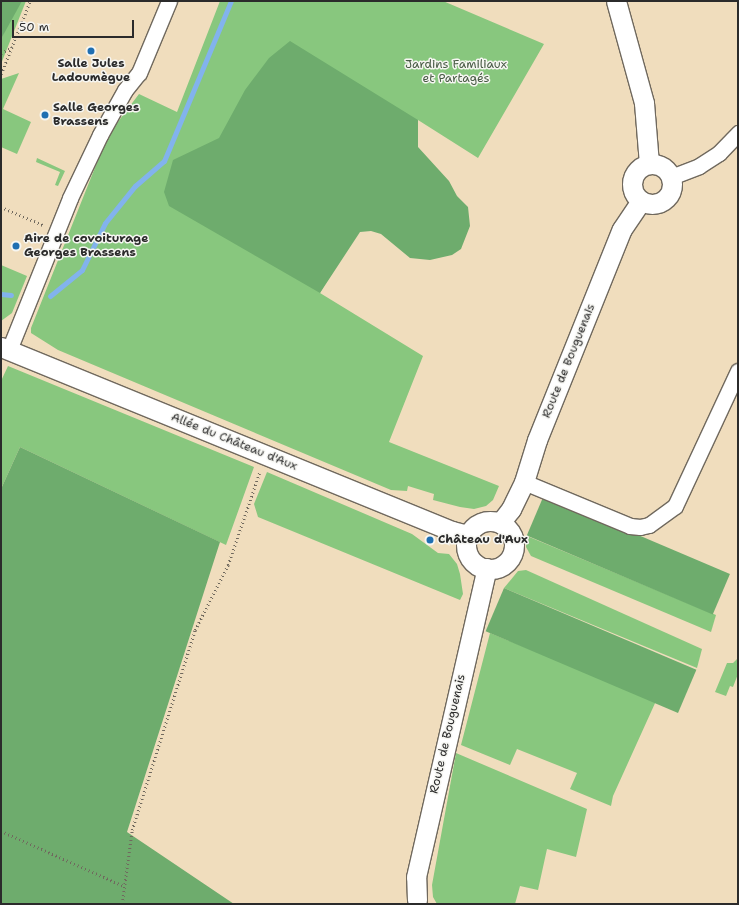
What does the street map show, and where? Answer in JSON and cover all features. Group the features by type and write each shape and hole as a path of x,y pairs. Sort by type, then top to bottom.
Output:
{"street":[{"path":"5,349 100,135 125,90 139,73 169,1"},
{"path":"616,1 644,103 649,164"},
{"path":"671,177 699,166 719,153 738,133"},
{"path":"649,164 662,166 671,177 672,186 663,201 655,204 641,201 633,193 632,178 636,171 649,164"},
{"name":"Route de Bouguenais","path":"500,523 511,509 524,482 537,440 622,229 641,201"},
{"name":"Allée du Château d'Aux","path":"5,349 452,531 468,535"},
{"path":"524,482 630,526 649,525 675,506 738,371"},
{"path":"491,521 500,523 511,534 512,554 504,563 487,568 476,564 470,558 466,544 468,535 479,523 491,521"},
{"name":"Route de Bouguenais","path":"416,903 416,877 487,568"}],"path":[{"path":"1,74 30,1"},
{"path":"1,53 12,47"},
{"path":"1,207 57,231"},
{"path":"122,904 132,830 195,630 228,565 265,455"},
{"path":"1,831 124,886"}],"green space":[{"path":"1,1 22,1 1,39"},
{"path":"18,1 26,1 1,64 1,39"},
{"name":"Jardins Familiaux et Partagés","path":"220,1 443,1 544,44 478,158 418,120 320,293 423,356 389,442 499,486 493,500 486,506 474,509 460,507 433,500 434,494 408,486 407,491 391,490 58,350 31,333 31,328 108,135 139,94 177,112"},
{"path":"290,41 418,120 418,147 449,181 457,196 468,207 470,226 461,249 452,255 430,260 410,258 381,234 371,231 360,232 320,293 169,206 164,192 173,160 219,138 245,90 269,58"},
{"path":"19,73 3,109 31,122 17,154 1,147 1,79"},
{"path":"37,158 65,171 58,186 55,185 60,172 36,162"},
{"path":"1,265 27,276 12,313 1,321"},
{"path":"8,366 254,467 226,545 20,447 1,489 1,381"},
{"path":"20,447 220,542 127,832 234,904 1,904 1,489"},
{"path":"267,472 412,534 438,553 449,554 457,564 460,574 463,594 460,600 258,517 254,504"},
{"path":"544,495 730,574 713,614 527,536"},
{"path":"527,536 716,615 711,632 531,556 526,547"},
{"path":"526,570 702,649 697,668 504,588 518,571"},
{"path":"504,588 696,670 678,713 486,631"},
{"path":"490,633 656,701 613,796 611,806 570,789 577,773 517,749 510,765 461,745"},
{"path":"738,658 738,674 733,687 730,686 726,696 715,692 727,663 733,663"},
{"path":"456,753 587,809 576,857 547,849 538,890 520,886 515,904 437,904 433,897 432,885"}],"waterway":[{"path":"50,296 82,270 105,223 135,186 164,161 231,1"},
{"path":"1,294 11,295"}],"place":[{"name":"Salle Jules Ladoumègue","path":"91,51"},
{"name":"Salle Georges Brassens","path":"45,115"},
{"name":"Aire de covoiturage Georges Brassens","path":"16,246"},
{"name":"Château d'Aux","path":"430,540"}]}
